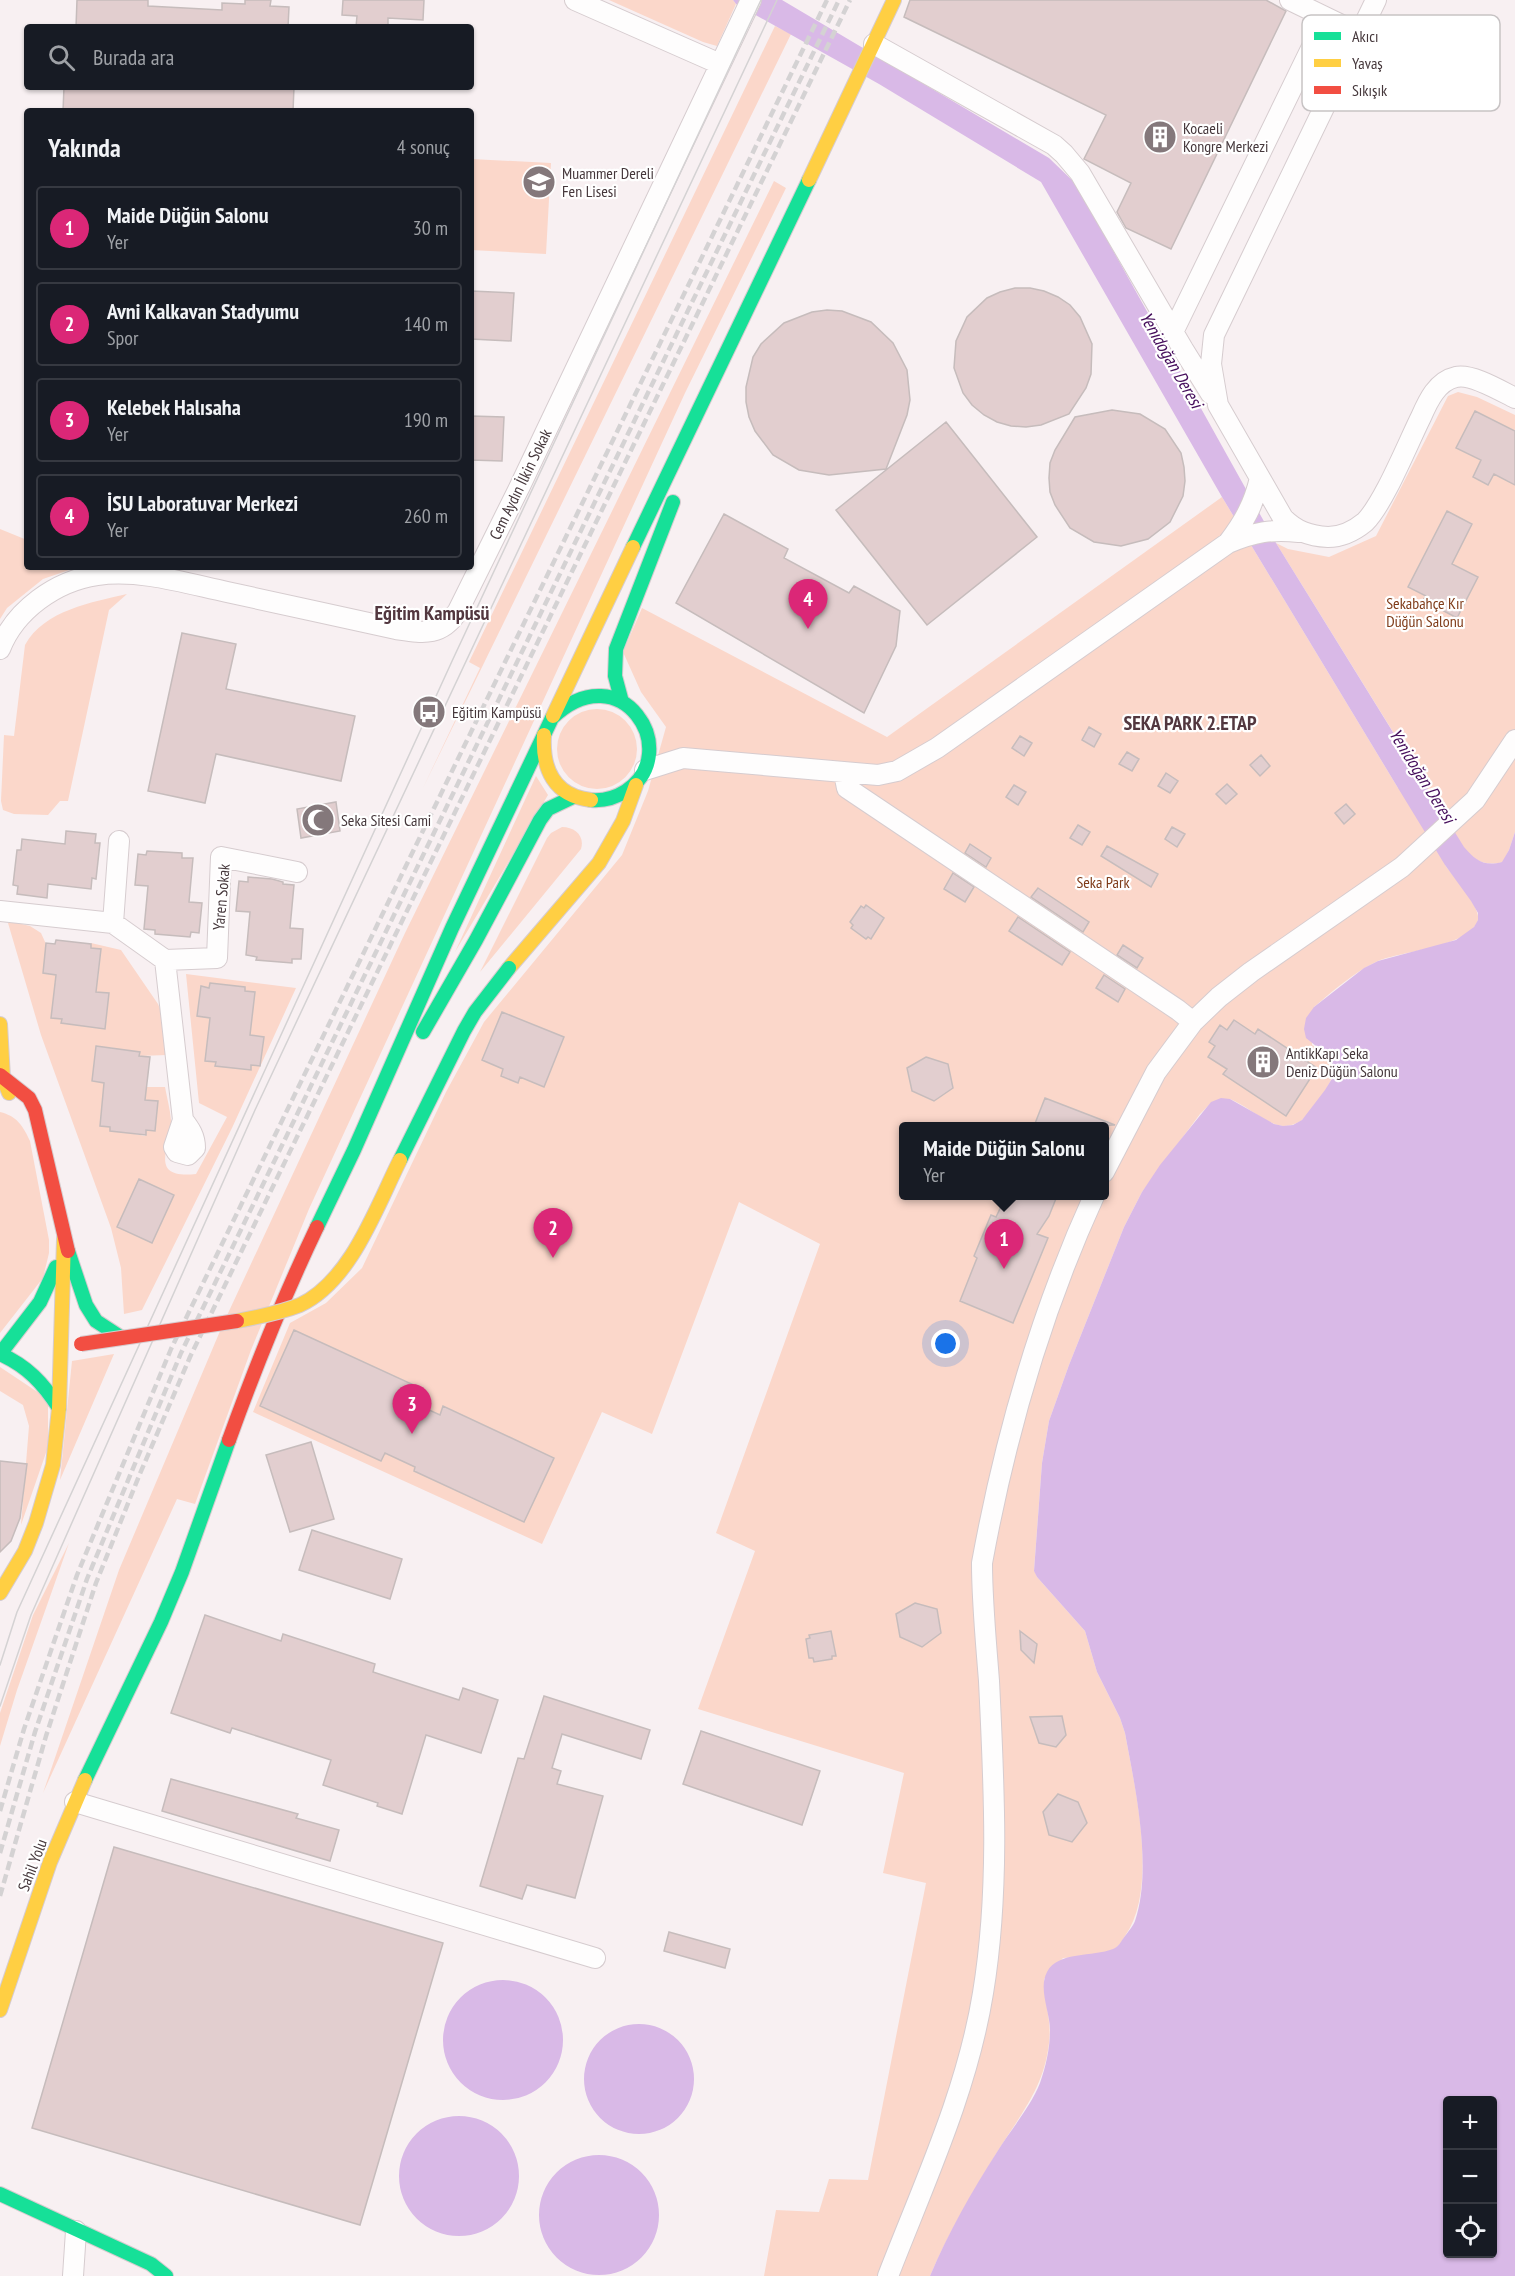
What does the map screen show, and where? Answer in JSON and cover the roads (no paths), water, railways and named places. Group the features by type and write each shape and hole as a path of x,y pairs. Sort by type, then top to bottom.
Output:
{"main road":[{"path":"354,1150 452,928 894,0"},
{"path":"686,468 728,347"},
{"path":"622,702 616,689 613,671 616,649 678,489"},
{"path":"54,1348 259,1317 301,1304 327,1286 338,1275 355,1250 464,1030 509,968 599,863 624,821 641,778 650,754 647,734 643,722 632,709 622,702 600,695 582,697 565,705 552,718"},
{"path":"544,735 543,753 548,771 558,787 579,799 599,821 603,841 599,863"},
{"path":"354,1150 476,940 540,820 549,809 579,799 608,801 623,795 641,778"},
{"path":"0,1024 2,1076 19,1110"},
{"path":"2,1076 29,1098 41,1132 64,1239 86,1305 96,1321 122,1338"},
{"path":"0,1100 32,1119 41,1132"},
{"name":"Sahil Yolu","path":"0,2010 34,1906 75,1802 161,1622 182,1572 244,1398 301,1260 354,1150"},
{"path":"0,1593 25,1551 53,1465 59,1408 54,1348 64,1239"},
{"path":"0,1354 41,1302 52,1281 64,1239"},
{"path":"0,1354 24,1351"},
{"path":"0,1354 29,1369 59,1408"},
{"path":"0,2194 150,2264 166,2276"}],"street":[{"path":"575,0 720,64"},
{"name":"Cem Aydın İlkin Sokak","path":"0,649 13,623 42,598 72,581 97,575 120,574 162,578 420,633 445,627 461,605 520,486 751,0"},
{"path":"1290,0 1320,15"},
{"path":"1369,15 1376,0"},
{"path":"872,49 1054,146 1080,172 1283,518 1294,529 1311,536 1331,537 1348,534 1366,521 1380,501 1427,404 1443,383 1453,377 1469,377 1515,398"},
{"path":"1173,332 1302,67"},
{"path":"1218,405 1211,364 1214,335 1323,111"},
{"path":"647,734 683,758 878,775 897,771 914,763 1228,543 1246,528 1260,478"},
{"path":"1246,528 1302,532"},
{"path":"1109,1162 1156,1072 1193,1022 1219,997 1251,972 1402,867 1483,791 1515,740"},
{"path":"641,778 683,758"},
{"path":"843,772 846,788 1193,1022"},
{"path":"113,923 119,841"},
{"name":"Yaren Sokak","path":"165,960 217,958 221,857 297,872"},
{"path":"0,911 113,923 165,960 183,1120"},
{"path":"888,2276 947,2127 969,2062 988,1960 992,1927 994,1819 982,1563 989,1523 1003,1460 1037,1344 1092,1200"},
{"path":"75,1802 595,1958"},
{"path":"74,2276 76,2231"}],"water":[{"name":"Yenidoğan Deresi","path":"733,0 782,0 1049,158 1076,184 1276,543 1464,847 1472,856 1485,863 1502,862 1515,832 1515,2276 930,2276 970,2197 1002,2143 1026,2110 1040,2083 1050,2037 1044,1986 1047,1972 1052,1965 1067,1958 1117,1947 1134,1923 1140,1900 1142,1852 1140,1827 1125,1733 1097,1672 1085,1631 1034,1571 1042,1463 1049,1421 1124,1227 1142,1192 1160,1165 1211,1102 1221,1098 1230,1099 1274,1124 1283,1126 1293,1125 1302,1120 1325,1090 1333,1077 1334,1069 1326,1054 1306,1038 1304,1029 1306,1018 1314,1007 1364,968 1378,961 1456,940 1474,927 1478,920 1478,913 1445,865 1222,497 1041,182 879,84 736,4"},
{"path":"503,1980 526,1985 545,1998 558,2017 563,2040 558,2063 545,2082 526,2095 503,2100 480,2095 461,2082 448,2063 443,2040 448,2017 461,1998 480,1985"},
{"path":"639,2024 660,2028 678,2040 690,2058 694,2079 690,2100 678,2118 660,2130 639,2134 618,2130 600,2118 588,2100 584,2079 588,2058 600,2040 618,2028"},
{"path":"459,2116 482,2121 501,2134 514,2153 519,2176 514,2199 501,2218 482,2231 459,2236 436,2231 417,2218 404,2199 399,2176 404,2153 417,2134 436,2121"},
{"path":"599,2155 622,2160 641,2173 654,2192 659,2215 654,2238 641,2257 622,2270 599,2275 576,2270 557,2257 544,2238 539,2215 544,2192 557,2173 576,2160"}],"tram line":[{"path":"0,1665 17,1612 453,659 761,0"},
{"path":"0,1706 31,1615 255,1110 777,0"}],"railway":[{"path":"0,1811 24,1729 77,1575 171,1349 827,0"},
{"path":"0,1853 35,1732 87,1579 181,1353 839,0"},
{"path":"0,1896 46,1736 96,1583 190,1357 850,0"}],"place":[{"name":"Kocaeli Kongre Merkezi","path":"1160,137"},
{"name":"Muammer Dereli Fen Lisesi","path":"539,182"},
{"name":"İSU Laboratuvar Merkezi","path":"808,629"},
{"name":"Eğitim Kampüsü","path":"429,712"},
{"name":"Seka Sitesi Cami","path":"318,820"},
{"name":"AntikKapı Seka Deniz Düğün Salonu","path":"1263,1062"},
{"name":"Avni Kalkavan Stadyumu","path":"553,1258"},
{"name":"Maide Düğün Salonu","path":"1004,1269"},
{"name":"Kelebek Halısaha","path":"412,1434"}],"district":[{"name":"Eğitim Kampüsü","path":"432,613"},
{"name":"SEKA PARK 2.ETAP","path":"1190,723"}],"park label":[{"name":"Sekabahçe Kır Düğün Salonu","path":"1425,612"},
{"name":"Seka Park","path":"1103,882"}]}
